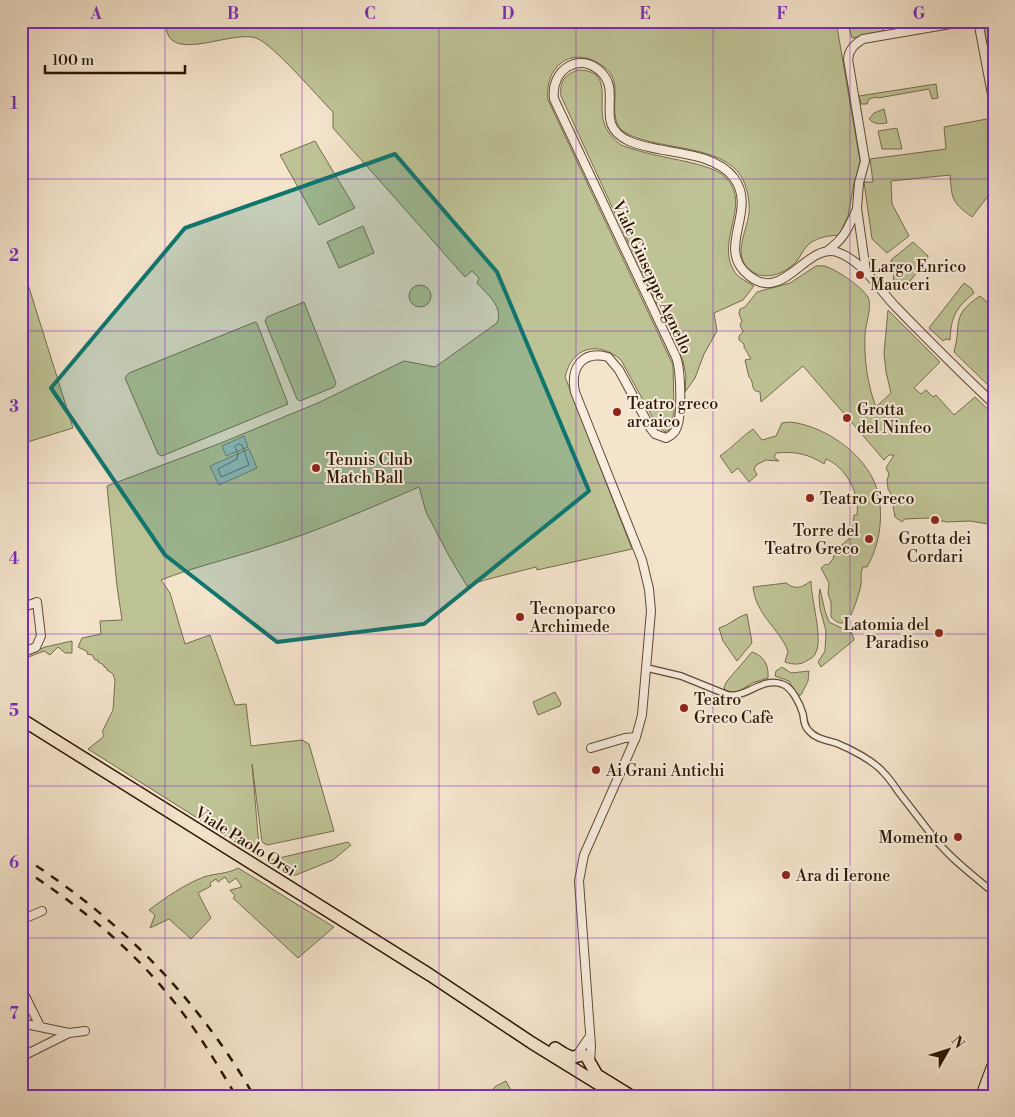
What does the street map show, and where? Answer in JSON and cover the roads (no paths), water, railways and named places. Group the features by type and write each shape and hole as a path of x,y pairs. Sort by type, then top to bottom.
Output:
{"main road":[{"name":"Viale Paolo Orsi","path":"21,719 453,990"},
{"path":"453,990 536,1036 567,1056 585,1055 597,1075 630,1096"},
{"path":"453,990 532,1043 618,1096"},
{"path":"576,1056 572,1064 578,1071"},
{"path":"981,1096 994,1062"},
{"path":"578,1071 587,1070 590,1063"}],"street":[{"path":"866,271 857,208 859,183 865,161 848,59 850,50 863,40 968,21"},
{"path":"978,21 994,105"},
{"name":"Viale Giuseppe Agnello","path":"590,1063 592,1046 579,881 584,855 636,737 642,715 651,611 645,572 575,392 573,378 577,367 588,357 595,355 608,358 619,370 651,429 655,434 666,438 672,436 678,427 679,370 676,357 554,98 556,77 572,64 583,63 596,68 607,79 609,87 609,117 613,129 618,134 630,142 712,162 730,173 739,186 743,201 735,255 742,269 747,274 759,281 773,282 788,277 807,262 827,251"},
{"path":"827,251 845,235 857,208"},
{"path":"827,251 837,252 850,258 866,271 892,303 994,404"},
{"path":"21,608 37,602 41,636 36,646 21,653"},
{"path":"647,668 681,676 736,696 757,685 766,683 780,683 789,688 799,705 804,724 808,730 814,736 837,744 870,761 884,773 936,840 955,860 994,893"},
{"path":"591,748 625,738 636,737"},
{"path":"21,920 42,911"},
{"path":"21,988 40,1026"},
{"path":"21,1022 70,1033"},
{"path":"21,1057 70,1033 85,1031"},
{"path":"576,1056 586,1044 590,1034"}],"water":[{"path":"244,436 248,447 226,456 222,446"},
{"path":"249,449 257,468 219,485 210,466"}],"railway":[{"path":"21,856 90,905 152,962 207,1025 232,1060 254,1096"},
{"path":"21,868 64,897 104,929 159,983 192,1025 236,1096"}],"place":[{"name":"Largo Enrico Mauceri","path":"860,275"},
{"name":"Teatro greco arcaico","path":"617,412"},
{"name":"Grotta del Ninfeo","path":"847,418"},
{"name":"Tennis Club Match Ball","path":"316,468"},
{"name":"Teatro Greco","path":"810,498"},
{"name":"Grotta dei Cordari","path":"935,520"},
{"name":"Torre del Teatro Greco","path":"869,539"},
{"name":"Tecnoparco Archimede","path":"520,617"},
{"name":"Latomia del Paradiso","path":"939,633"},
{"name":"Teatro Greco Cafè","path":"684,708"},
{"name":"Ai Grani Antichi","path":"596,770"},
{"name":"Momento","path":"958,837"},
{"name":"Ara di Ierone","path":"786,875"}]}
